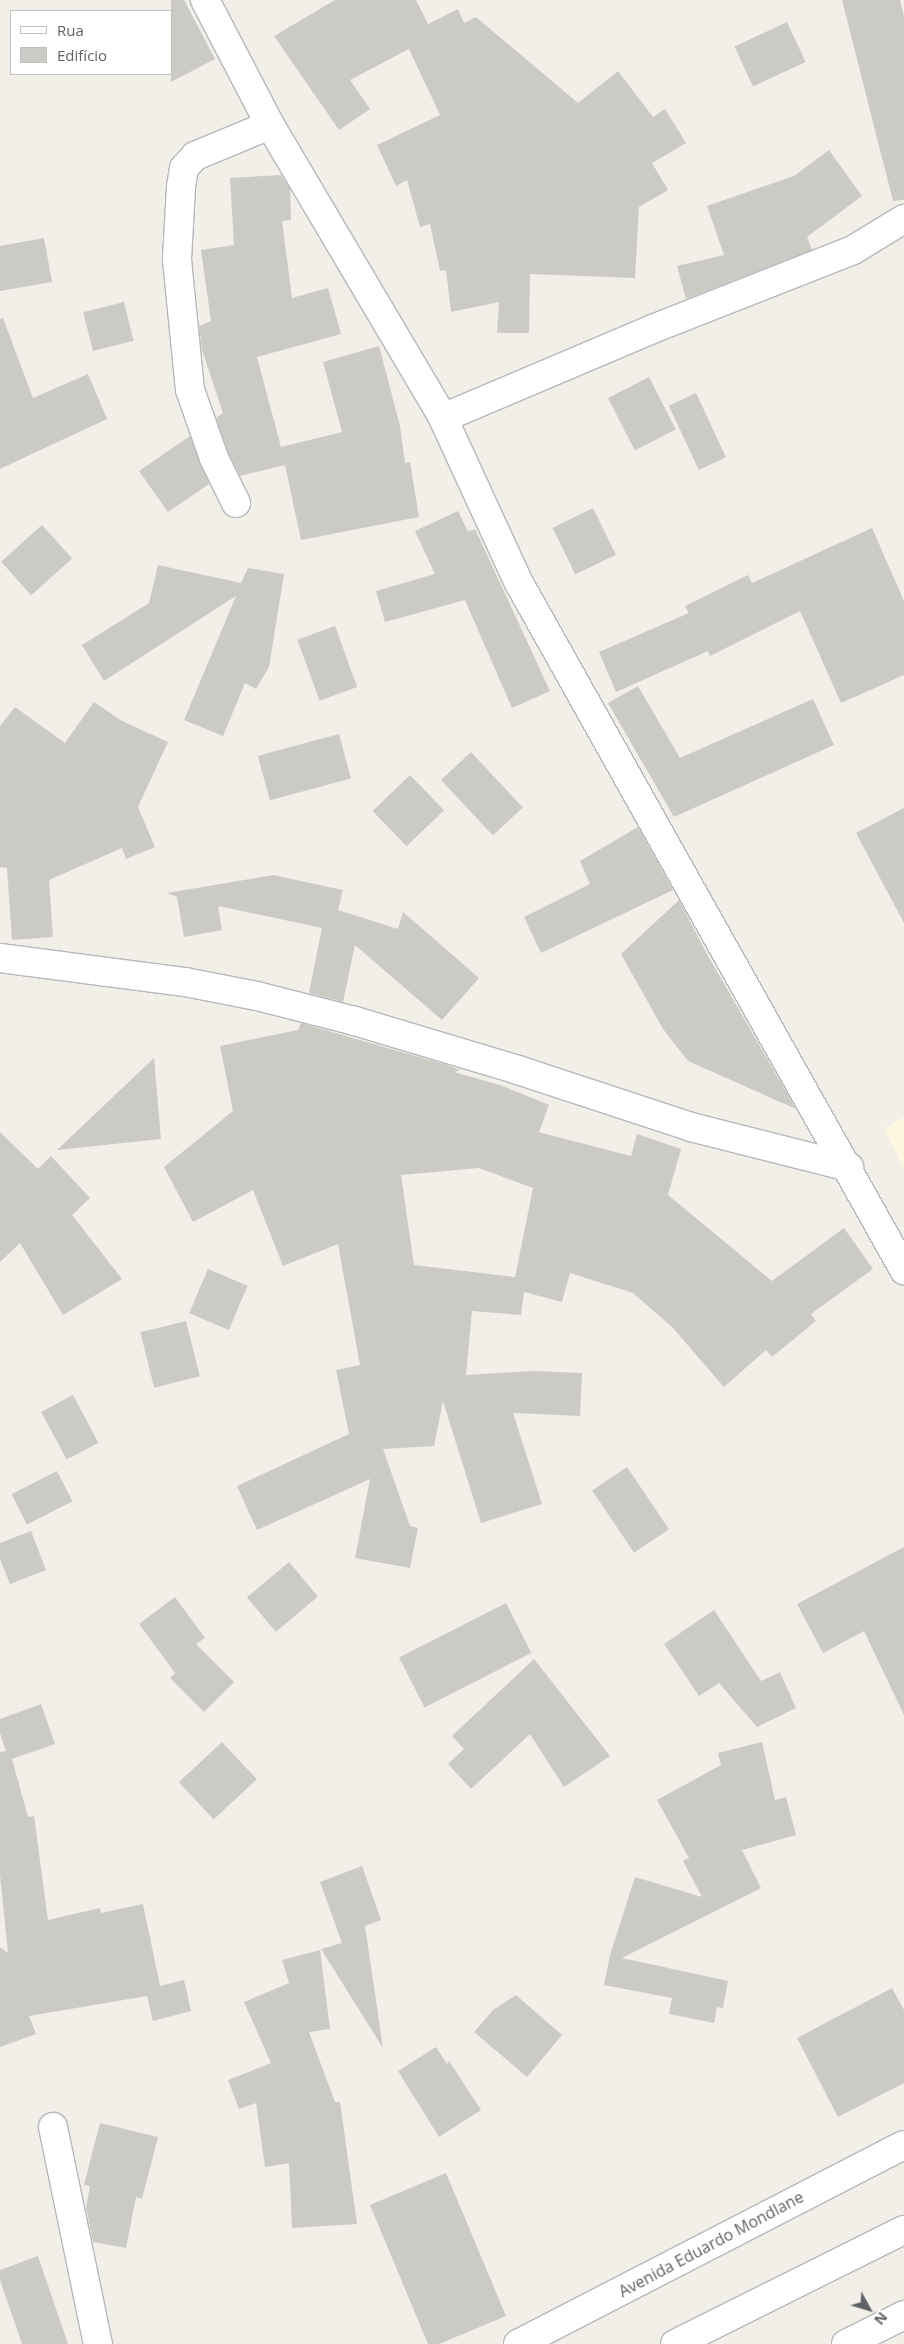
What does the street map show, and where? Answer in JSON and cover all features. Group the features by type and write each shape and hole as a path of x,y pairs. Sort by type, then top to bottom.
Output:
{"street":[{"path":"205,0 270,125 443,418 519,583 848,1167 904,1270"},
{"path":"236,503 214,458 190,390 177,259 181,187 184,168 195,156 270,125"},
{"path":"443,418 650,330 853,250 904,219"},
{"path":"0,958 184,982 257,996 355,1020 473,1056 691,1127 848,1167"},
{"path":"53,2127 98,2344"},
{"name":"Avenida Eduardo Mondlane","path":"518,2344 904,2145"},
{"path":"675,2344 904,2230"},
{"path":"846,2344 904,2315"}],"shaded area":[{"path":"904,1117 904,1170 884,1129"}],"building":[{"path":"171,0 184,0 215,59 171,82 172,10"},
{"path":"335,0 416,0 428,24 458,9 464,23 476,17 578,103 618,71 653,117 665,109 686,143 652,163 668,190 639,207 635,278 530,274 529,333 497,333 499,302 451,312 446,270 440,271 430,224 420,227 407,180 396,186 377,145 440,115 409,49 350,80 370,109 339,130 274,36"},
{"path":"842,0 900,0 904,16 904,200 893,201"},
{"path":"787,22 806,62 753,86 734,47"},
{"path":"829,150 862,196 807,237 812,250 686,299 677,266 724,255 707,206 794,176"},
{"path":"281,175 290,189 291,220 282,221 292,298 328,288 341,334 257,357 281,447 342,432 323,362 379,346 400,426 405,463 410,462 419,517 301,540 285,465 240,476 228,452 216,418 223,413 202,350 199,326 211,321 201,250 234,245 230,178"},
{"path":"44,238 52,282 0,291 0,246"},
{"path":"124,302 134,341 93,351 83,312"},
{"path":"3,318 33,398 88,374 107,419 0,469 0,319"},
{"path":"649,377 676,430 635,450 608,398"},
{"path":"696,393 726,457 699,470 669,406"},
{"path":"190,436 209,484 168,512 139,471"},
{"path":"593,508 616,555 575,574 553,528"},
{"path":"458,511 468,532 475,529 550,691 512,708 465,600 385,622 376,591 435,574 415,531"},
{"path":"42,525 72,558 31,595 1,562"},
{"path":"872,528 904,601 904,675 841,703 800,611 710,656 708,651 616,692 599,652 689,613 685,606 748,575 752,583"},
{"path":"158,565 241,583 248,568 284,574 269,667 256,689 245,683 223,736 184,720 236,596 104,681 82,645 149,603"},
{"path":"335,626 357,687 320,701 297,640"},
{"path":"638,686 680,758 813,699 834,745 674,817 608,703"},
{"path":"94,702 122,721 168,742 138,807 155,847 126,859 122,848 49,880 53,937 12,940 7,868 0,867 0,726 15,707 65,743"},
{"path":"339,734 351,778 270,800 258,756"},
{"path":"471,752 523,808 493,836 441,780"},
{"path":"410,775 444,810 407,846 373,811"},
{"path":"904,808 904,923 856,833"},
{"path":"638,827 673,890 541,953 524,917 590,884 580,861"},
{"path":"273,875 343,890 338,910 398,929 403,912 479,978 442,1020 355,945 343,1002 309,993 322,928 218,906 222,930 184,937 177,897 167,893"},
{"path":"679,900 707,954 796,1109 688,1061 663,1029 621,954"},
{"path":"301,1023 447,1065 460,1070 454,1072 500,1085 549,1105 539,1132 542,1133 631,1156 637,1134 681,1149 668,1195 772,1281 844,1228 873,1269 811,1314 816,1321 772,1357 766,1350 724,1387 672,1327 633,1293 570,1273 562,1302 524,1292 521,1315 472,1311 466,1375 533,1371 582,1373 580,1416 513,1413 542,1504 481,1523 443,1401 434,1446 383,1449 410,1526 418,1528 410,1568 355,1558 370,1479 257,1530 237,1486 349,1434 336,1370 360,1365 338,1244 283,1266 253,1190 193,1222 164,1167 233,1111 220,1046 298,1030","holes":["479,1168 533,1188 515,1277 414,1265 401,1175"]},
{"path":"154,1058 161,1139 57,1150"},
{"path":"0,1132 38,1169 51,1156 90,1198 72,1215 122,1279 63,1315 20,1243 0,1262"},
{"path":"208,1269 248,1286 229,1330 189,1313"},
{"path":"186,1321 200,1376 154,1388 140,1332"},
{"path":"73,1395 98,1443 67,1460 41,1412"},
{"path":"627,1467 669,1529 634,1553 592,1490"},
{"path":"57,1471 72,1501 27,1524 12,1494"},
{"path":"31,1531 46,1570 10,1584 0,1559 0,1543"},
{"path":"904,1547 904,1715 864,1631 823,1653 797,1604"},
{"path":"289,1562 318,1596 276,1632 247,1597"},
{"path":"175,1597 205,1638 196,1644 234,1682 204,1712 170,1678 175,1673 139,1624"},
{"path":"506,1603 531,1653 425,1707 399,1657"},
{"path":"714,1610 761,1681 780,1672 796,1708 757,1727 719,1683 699,1696 664,1644"},
{"path":"534,1659 610,1756 564,1787 530,1734 471,1789 448,1764 464,1749 452,1736"},
{"path":"41,1704 55,1744 12,1759 28,1817 34,1816 48,1920 100,1908 101,1913 143,1904 160,1986 184,1980 191,2011 153,2021 147,1996 29,2016 36,2034 0,2047 0,1947 8,1953 0,1875 0,1752 6,1751 0,1733 0,1719"},
{"path":"222,1742 257,1779 214,1820 179,1782"},
{"path":"762,1742 775,1800 786,1797 796,1835 742,1850 761,1888 622,1958 728,1981 723,2008 717,2007 714,2023 669,2014 672,1998 604,1985 610,1955 635,1877 702,1897 683,1861 689,1858 657,1800 721,1765 718,1753"},
{"path":"362,1866 381,1920 365,1926 383,2048 321,1949 342,1943 320,1882"},
{"path":"320,1950 330,2029 309,2032 335,2102 340,2102 357,2224 292,2228 289,2163 265,2167 256,2103 239,2109 228,2080 271,2063 244,2002 289,1983 282,1960"},
{"path":"892,1988 904,2010 904,2083 838,2117 797,2038"},
{"path":"516,1995 562,2035 527,2077 474,2032 493,2010"},
{"path":"436,2047 447,2064 449,2061 481,2110 439,2137 398,2071"},
{"path":"100,2123 158,2137 142,2199 136,2197 126,2248 93,2242 86,2207 90,2186 84,2185"},
{"path":"446,2173 506,2316 439,2344 428,2344 370,2205"},
{"path":"38,2256 68,2344 22,2344 0,2280 0,2270"}]}
